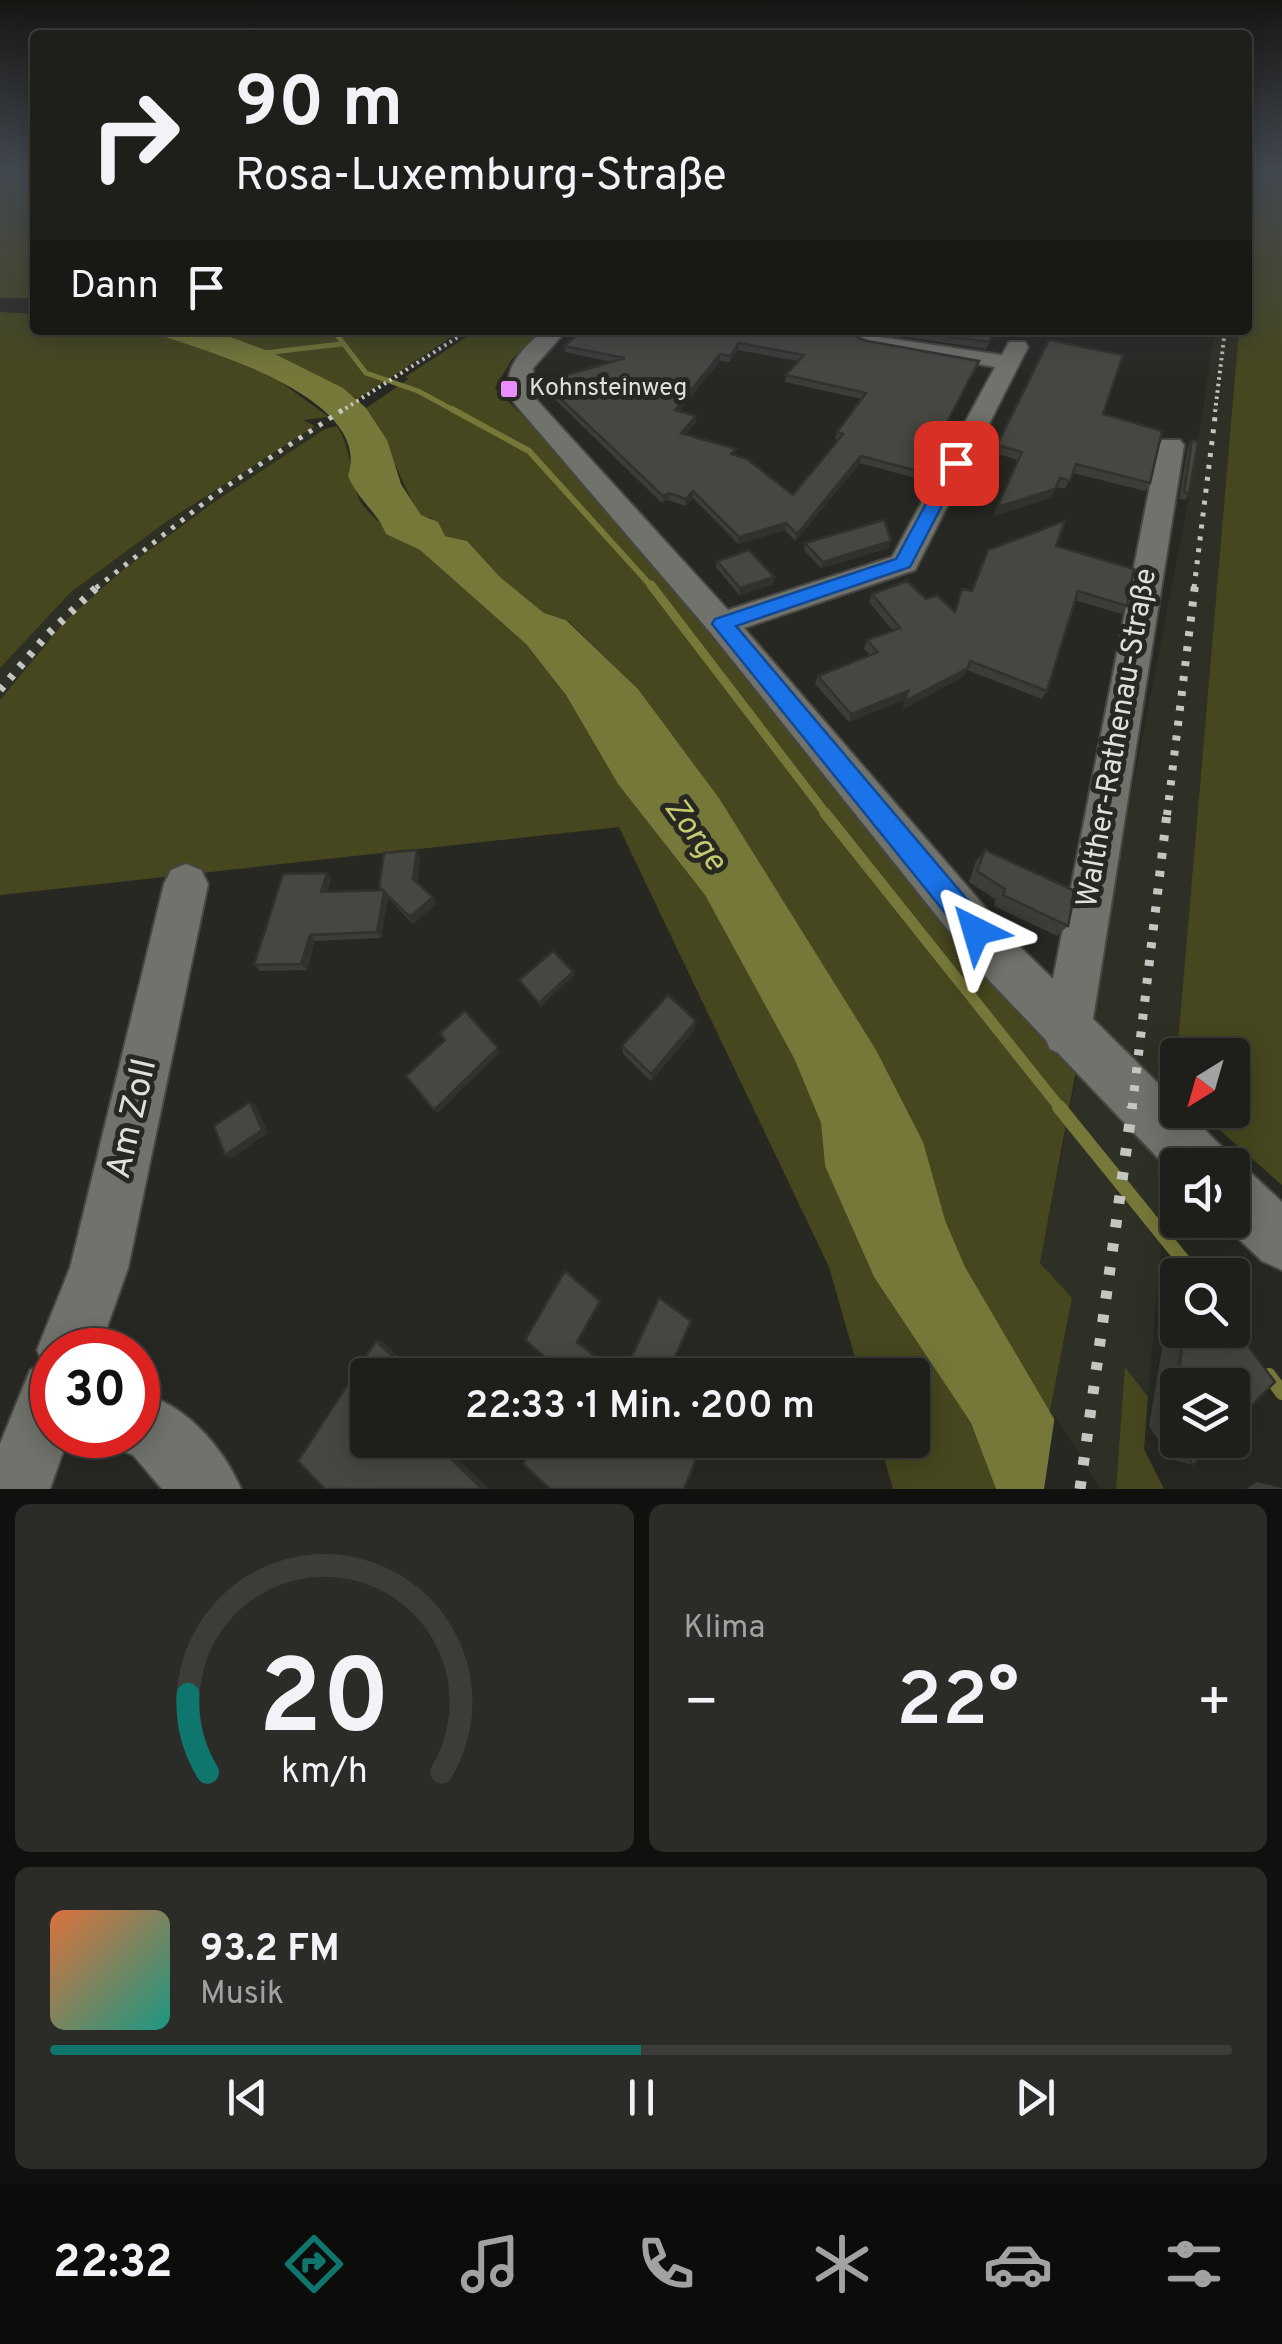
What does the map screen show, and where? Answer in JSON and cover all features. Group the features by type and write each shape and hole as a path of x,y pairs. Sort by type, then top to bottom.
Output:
{"street":[{"path":"551,335 528,356 516,384 538,418 722,624 1000,960 1185,1148"},
{"path":"722,624 904,563 1013,355 866,338"},
{"name":"Walther-Rathenau-Straße","path":"1067,1032 1171,444"},
{"name":"Am Zoll","path":"77,1328 99,1268 186,884"},
{"path":"1250,1211 1282,1241"},
{"path":"160,1437 207,1489"},
{"name":"Am Zoll","path":"16,1489 30,1453"}],"shaded area":[{"path":"0,239 30,239 30,298 0,298"},
{"path":"1252,239 1282,239 1282,1185 1250,1157 1250,1148 1240,1148 1217,1128 1250,1128 1250,1038 1178,1038 1239,335 1252,335"},
{"path":"0,312 30,314 30,335 162,335 206,347 279,381 329,417 303,420 315,426 166,522 71,592 0,668"},
{"path":"225,335 454,335 358,399 271,352"},
{"path":"469,335 539,335 512,359 495,388 562,456 1076,1071 1040,1263 1072,1298 1049,1416 965,1267 945,1220 760,865 719,798 638,689 567,620 544,613 500,577 467,541 445,536 431,518 421,516 366,408 409,379 405,377"},
{"path":"1214,335 1239,335 1179,1038 1160,1038 1160,1128 1171,1128 1169,1148 1160,1148 1162,1238 1148,1397 1126,1368 1116,1489 1095,1489 1049,1416 1072,1299 1040,1263 1188,503"},
{"path":"315,426 325,429 214,502 123,570 66,620 0,700 0,668 71,592 166,522"},
{"path":"337,426 342,434 357,494 374,518 420,550 526,644 566,695 618,784 705,895 794,1057 821,1123 825,1166 874,1277 928,1358 855,1358 829,1267 619,827 0,895 0,700 66,620 123,570 214,502 325,429"},
{"path":"930,1361 971,1423 996,1489 893,1489 884,1458 930,1458"},
{"path":"1125,1367 1148,1397 1144,1449 1164,1489 1116,1489"}],"water":[{"name":"Zorge","path":"159,335 225,335 271,352 343,388 366,408 387,440 401,484 421,515 438,522 445,536 467,541 500,577 544,613 566,620 638,689 719,798 876,1050 923,1142 945,1220 965,1267 1095,1489 996,1489 971,1423 874,1277 825,1166 821,1123 794,1058 705,895 618,784 566,695 526,644 420,550 386,534 348,476 349,447 335,422 309,399 239,363"}],"pier":[{"path":"1055,1415 1099,1486 1100,1489 1044,1489"}],"building":[{"path":"577,335 856,335 867,341 979,361 921,472 861,456 797,534 786,523 739,537 693,491 686,499 669,493 663,496 543,382 625,358 564,346","holes":["739,343 804,355 786,375 866,393 837,432 843,434 793,495 747,459 731,454 736,449 681,433 696,416 675,410 720,354 730,356"]},
{"path":"939,335 993,335 989,342"},
{"path":"1049,340 1123,355 1103,414 1162,431 1150,483 1076,464 1070,481 1060,478 1055,489 997,507 1022,452 997,445"},
{"path":"1192,440 1198,442 1189,494 1184,492"},
{"path":"884,520 891,541 823,562 805,543"},
{"path":"1065,521 1056,546 1134,569 1127,606 1078,591 1047,691 970,661 968,668 905,701 908,691 851,714 818,676 878,652 867,640 900,628 872,594 907,581 926,599 937,595 955,612 962,589 972,591 988,550"},
{"path":"749,550 774,577 740,588 717,561"},
{"path":"417,850 413,879 433,897 410,917 384,892 377,932 310,935 301,964 254,965 283,874 327,873 321,892 383,890 379,887 384,853"},
{"path":"985,850 1075,891 1068,926 1003,895 1005,889 977,871"},
{"path":"553,951 573,972 539,1003 519,980"},
{"path":"668,995 696,1021 651,1074 622,1046"},
{"path":"465,1011 498,1048 434,1110 406,1076 445,1040 440,1033"},
{"path":"250,1102 262,1130 225,1155 214,1126"},
{"path":"565,1271 600,1301 577,1342 596,1358 546,1358 525,1340"},
{"path":"659,1298 691,1321 675,1358 631,1358"},
{"path":"376,1341 395,1358 365,1358"},
{"path":"1182,1348 1249,1348 1275,1382 1250,1407 1250,1368 1179,1368"},
{"path":"350,1381 350,1458 450,1458 482,1489 325,1489 298,1461"},
{"path":"526,1458 697,1458 684,1489 550,1489 523,1464"}],"waterway":[{"path":"337,335 366,373 418,391 457,412"},
{"path":"264,353 341,344"},
{"path":"452,409 529,451 653,588"},
{"path":"651,585 827,815"},
{"path":"825,813 1061,1109"},
{"path":"1059,1107 1181,1258"},
{"path":"1269,1375 1282,1393"}],"railway":[{"path":"340,412 461,335"},
{"path":"1215,412 1224,335"},
{"path":"96,588 218,492 344,409"},
{"path":"1194,588 1216,409"},
{"path":"0,690 47,635 99,585"},
{"path":"1167,815 1195,585"},
{"path":"1132,1109 1167,813"},
{"path":"1080,1489 1132,1107"}],"place":[{"name":"Kohnsteinweg","path":"509,389"}],"route":[{"path":"956,463 904,563 722,624 976,931"}]}
